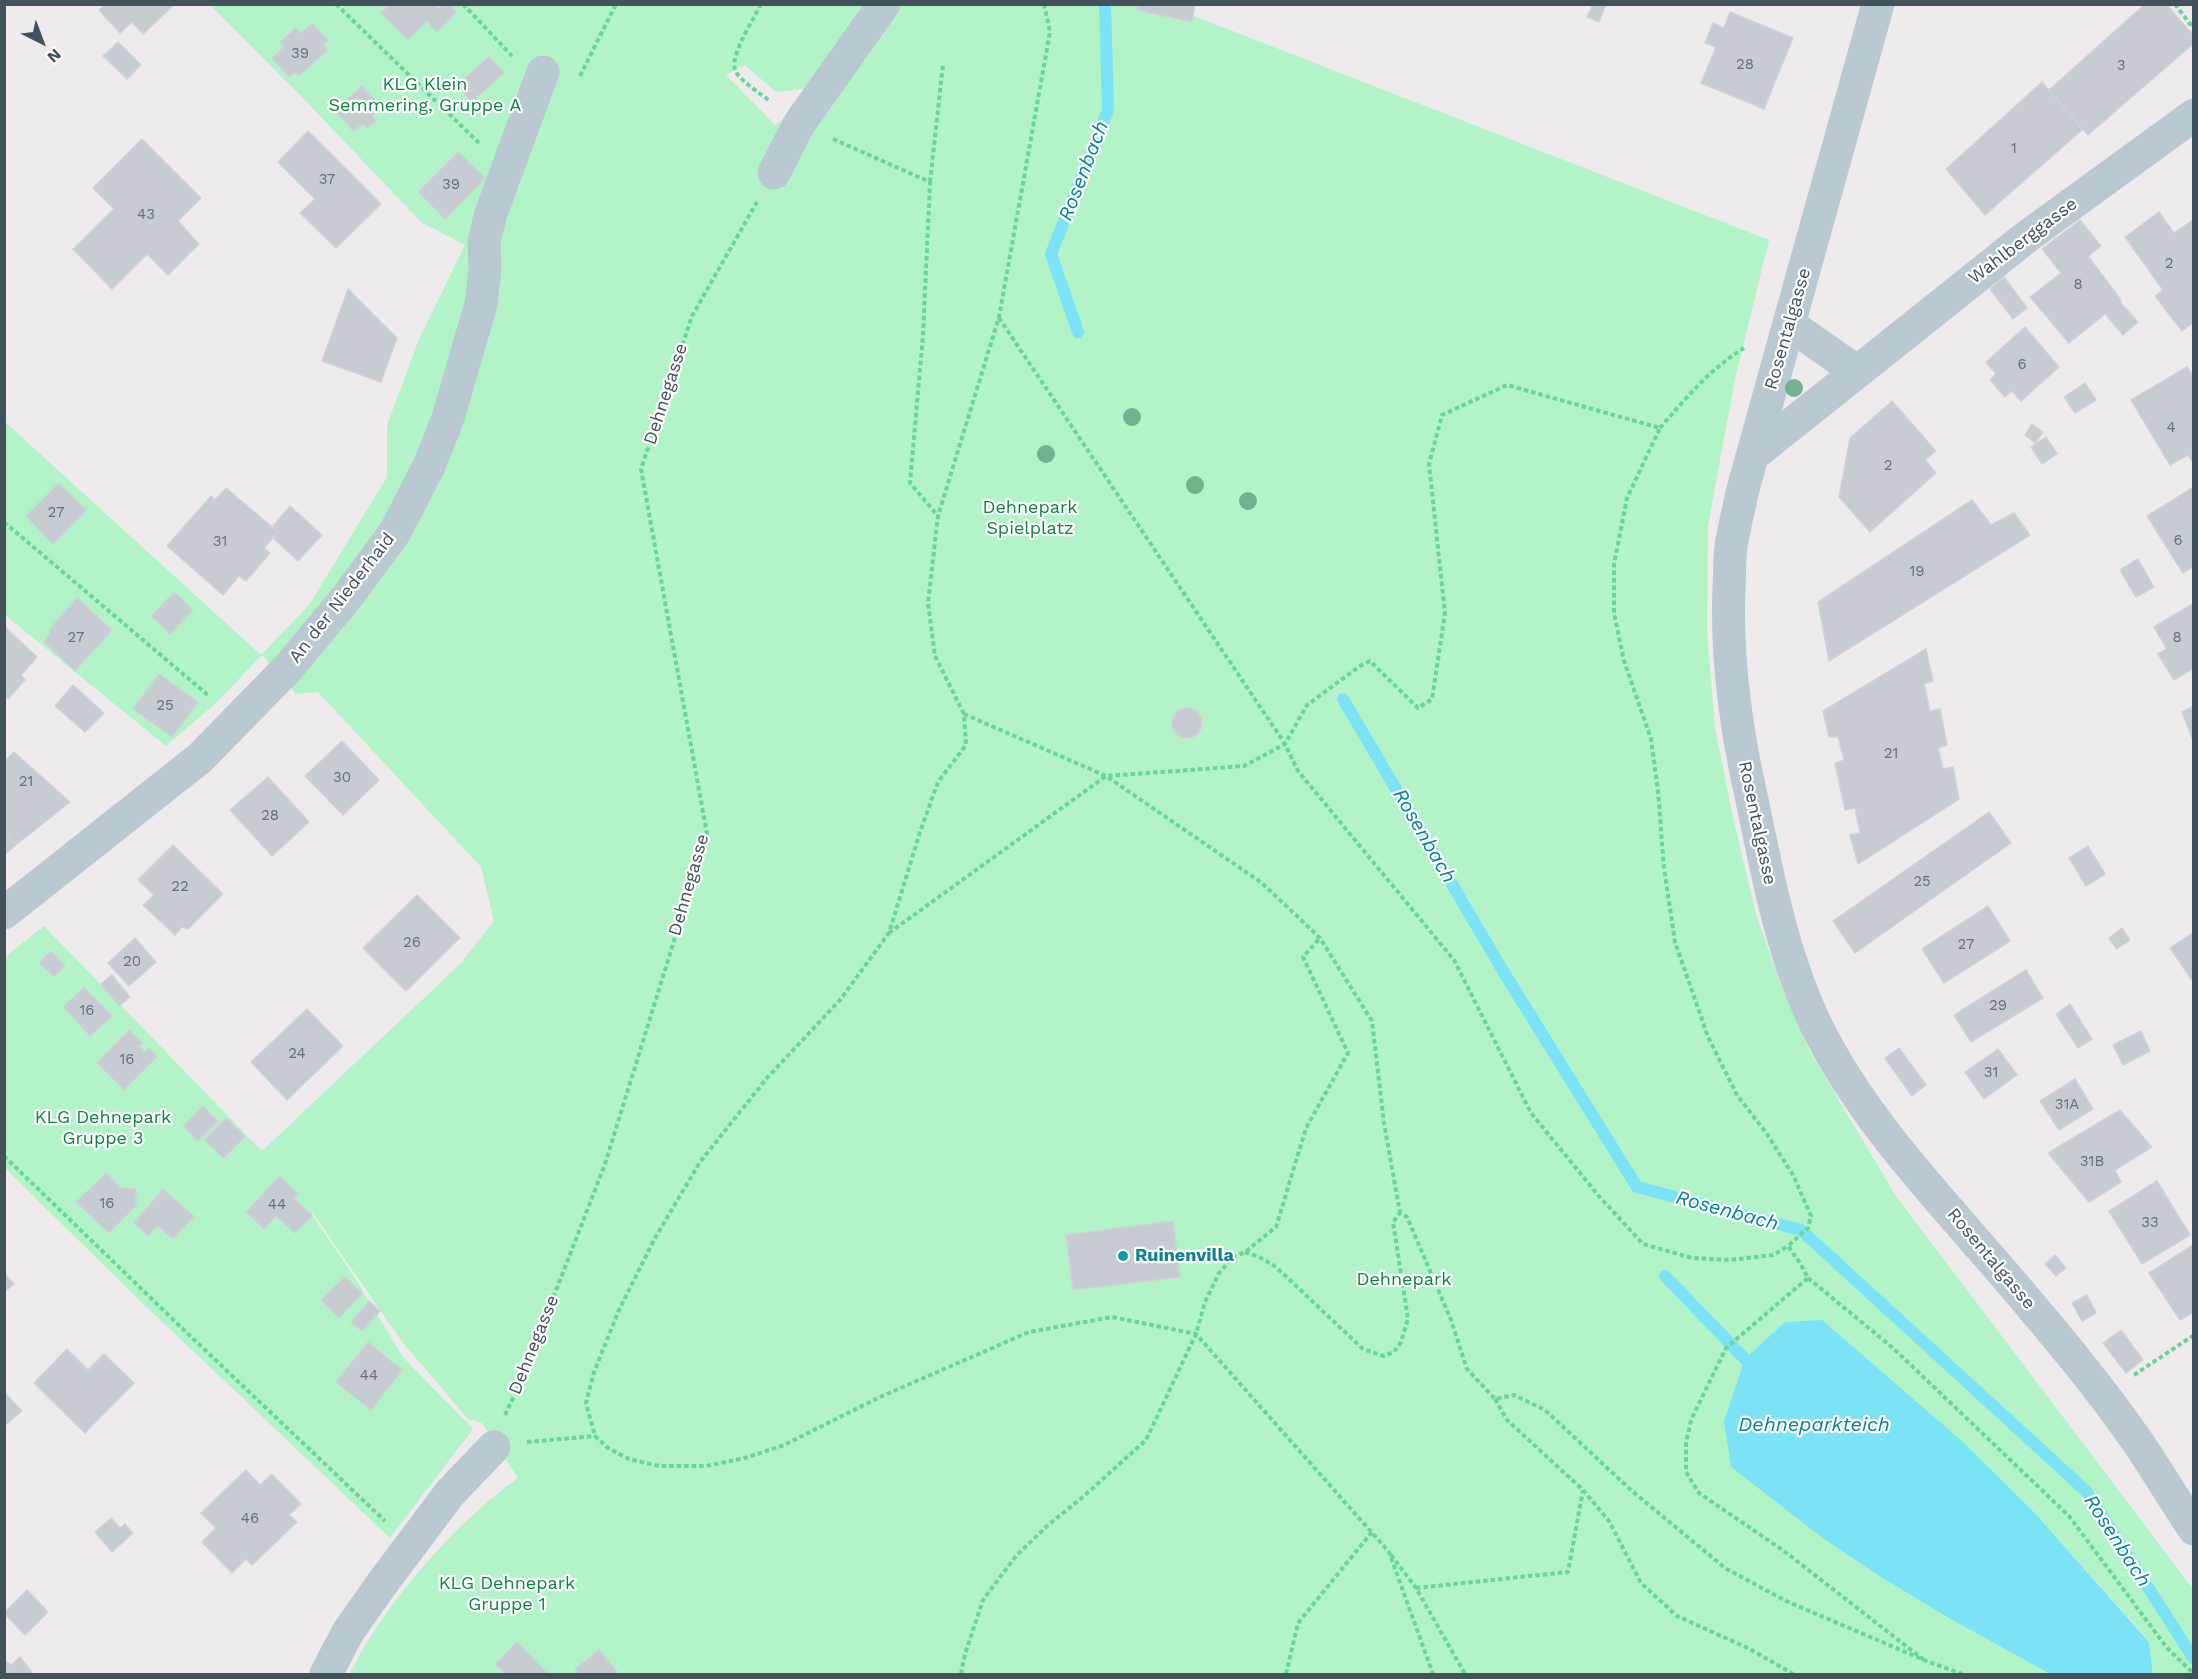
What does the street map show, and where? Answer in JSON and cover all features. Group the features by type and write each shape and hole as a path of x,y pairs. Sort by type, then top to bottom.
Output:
{"street":[{"path":"774,173 799,124 884,4"},
{"name":"Rosentalgasse","path":"1878,4 1753,455 1731,549 1728,611 1729,657 1735,716 1746,775 1776,913 1799,987 1838,1065 1887,1134 2071,1353 2104,1396 2139,1444 2193,1529"},
{"name":"An der Niederhaid","path":"4,913 200,758 288,668 347,597 394,532 429,466 448,418 481,304 485,269 484,242 489,216 541,78"},
{"name":"Wahlberggasse","path":"1753,455 2029,235 2193,115"},
{"path":"1787,331 1856,371"},
{"path":"326,1674 348,1632 381,1585 450,1493 494,1446"}],"path":[{"path":"336,4 507,169"},
{"path":"463,4 541,78"},
{"path":"761,4 735,55 735,69 739,76 799,124 930,182"},
{"path":"889,933 938,782 966,745 964,714 935,656 928,603 938,516 999,317 1050,32 1044,4"},
{"path":"2175,4 2193,25"},
{"path":"938,516 910,483 923,335 930,182 943,64"},
{"name":"Dehnegasse","path":"494,1446 496,1432 521,1382 604,1164 707,834 641,469 692,316 774,173"},
{"path":"999,317 1285,744 1298,771 1454,960 1531,1113 1598,1195 1644,1244 1692,1258 1730,1260 1773,1255 1788,1246 1808,1228 1811,1216 1793,1174 1767,1134 1737,1095 1708,1037 1675,942 1664,868 1651,739 1624,660 1614,613 1614,564 1627,498 1660,428 1706,376 1728,358 1746,347 1787,331"},
{"path":"1465,1674 1416,1588 1389,1552 1196,1334 1112,1317 1029,1332 880,1397 784,1445 745,1458 706,1466 659,1466 629,1460 608,1448 595,1436 586,1403 594,1372 619,1311 655,1238 700,1162 767,1078 840,1000 889,933 1106,776 1244,766 1285,744 1307,705 1370,661 1418,708 1432,699 1445,613 1429,464 1442,415 1507,385 1660,428"},
{"path":"4,522 236,720"},
{"path":"964,714 1106,776 1262,884 1320,938 1372,1021 1384,1124 1400,1213 1393,1222 1408,1319 1401,1342 1394,1352 1384,1356 1363,1349 1276,1267 1245,1252"},
{"path":"961,1674 965,1654 983,1600 1016,1556 1039,1533 1146,1440 1196,1334 1205,1302 1219,1273 1233,1257 1245,1252 1276,1227 1306,1128 1348,1053 1304,957 1320,938"},
{"path":"4,1156 386,1521"},
{"path":"1400,1213 1407,1217 1451,1320 1467,1369 1495,1399 1507,1420 1583,1490 1610,1521 1641,1582 1677,1616 1750,1649 1793,1674"},
{"path":"1788,1246 1808,1278 1893,1348 2069,1516 2167,1648 2193,1674"},
{"path":"1808,1278 1726,1348 1691,1420 1686,1443 1686,1472 1699,1494 1784,1551 1924,1660"},
{"path":"2104,1396 2193,1335"},
{"path":"1495,1399 1514,1395 1545,1410 1632,1491 1725,1568 1786,1601 1962,1674"},
{"path":"494,1446 595,1436"},
{"path":"1416,1588 1568,1572 1583,1490"},
{"path":"1286,1674 1298,1623 1372,1532"},
{"path":"1389,1552 1433,1674"}],"green space":[{"path":"210,5 870,5 811,88 776,92 745,65 726,75 775,125 842,83 898,5 1166,5 1769,240 1735,379 1708,526 1707,632 1715,728 1756,914 1783,990 1809,1050 1896,1196 2193,1589 2193,1674 2153,1674 2149,1641 2034,1512 1963,1442 1954,1621 2050,1674 350,1674 381,1620 423,1567 470,1517 518,1478 482,1423 468,1419 403,1343 312,1212 403,1357 473,1429 390,1538 138,1299 5,1168 5,957 44,926 262,1151 460,964 494,921 481,867 318,692 296,694 262,655 216,703 166,746 5,615 4,421 261,655 309,605 387,477 387,425 419,339 465,245 421,222 301,96"}],"water":[{"name":"Dehneparkteich","path":"1822,1320 1963,1442 2034,1512 2149,1642 2153,1674 2050,1674 1954,1621 1881,1577 1824,1539 1731,1467 1724,1421 1745,1359 1785,1322"}],"building":[{"path":"106,4 175,4 143,34 132,22 120,33 99,10"},
{"path":"390,4 435,4 439,9 444,4 449,4 456,12 437,32 427,21 408,40 381,13"},
{"path":"1138,4 1195,4 1192,22 1137,10"},
{"path":"1593,4 1606,4 1599,22 1587,17"},
{"path":"2145,4 2166,4 2194,36 2194,43 2088,135 2049,90"},
{"path":"1730,12 1793,38 1764,109 1701,83 1716,47 1705,43 1713,23 1724,28"},
{"path":"312,23 328,40 323,45 328,50 299,76 295,72 289,77 272,58 284,47 280,42 296,28 301,33"},
{"path":"118,42 141,65 127,79 103,56"},
{"path":"489,57 504,73 471,102 457,85"},
{"path":"2042,82 2083,129 1985,215 1946,169"},
{"path":"362,86 381,108 372,116 376,121 367,128 363,124 353,131 335,110"},
{"path":"308,131 381,204 336,248 300,213 315,199 278,162"},
{"path":"142,139 201,198 178,221 199,244 168,275 147,254 112,289 73,249 114,209 93,188"},
{"path":"458,152 485,178 445,219 418,192"},
{"path":"2159,212 2174,233 2194,219 2194,322 2182,331 2155,296 2163,290 2125,237"},
{"path":"2080,220 2101,246 2088,256 2121,300 2120,302 2138,322 2123,335 2105,314 2069,343 2030,297 2061,273 2042,249"},
{"path":"2004,277 2027,308 2013,319 1990,289"},
{"path":"348,289 397,338 381,382 322,361"},
{"path":"2025,327 2059,367 2021,401 2012,391 2005,397 1990,380 1996,374 1986,362"},
{"path":"2187,367 2194,378 2194,464 2188,455 2170,465 2131,400"},
{"path":"2085,383 2096,400 2075,413 2064,397"},
{"path":"1892,401 1936,451 1925,460 1936,473 1870,532 1839,497 1850,438"},
{"path":"2032,424 2043,432 2035,443 2025,435"},
{"path":"2046,437 2057,454 2042,464 2031,447"},
{"path":"59,483 86,510 53,544 26,516"},
{"path":"2194,487 2194,566 2183,573 2147,516"},
{"path":"226,488 278,532 264,548 270,553 246,581 239,576 223,595 167,546 211,496 215,500"},
{"path":"1972,500 1991,525 2014,513 2030,535 1829,661 1818,602"},
{"path":"290,506 322,535 298,561 273,538 278,532 272,527"},
{"path":"2138,559 2154,587 2136,597 2120,570"},
{"path":"174,592 193,610 170,634 151,616"},
{"path":"77,598 112,630 75,671 44,642 51,633 48,631"},
{"path":"2194,603 2194,668 2174,680 2158,654 2167,649 2154,627"},
{"path":"4,626 37,657 21,675 25,680 8,699 4,695"},
{"path":"1926,649 1933,681 1924,684 1930,711 1940,709 1947,745 1938,748 1943,769 1953,767 1959,799 1858,864 1850,835 1860,833 1855,808 1845,810 1835,763 1844,760 1838,737 1829,737 1823,711"},
{"path":"159,674 198,702 172,737 133,709"},
{"path":"73,685 104,713 85,732 55,706"},
{"path":"2194,706 2194,743 2182,712"},
{"path":"1187,708 1198,712 1202,723 1198,734 1187,738 1176,734 1172,723 1176,712"},
{"path":"342,741 379,780 343,815 305,776"},
{"path":"14,752 70,802 17,844 4,831 4,762"},
{"path":"268,777 309,822 272,856 230,810"},
{"path":"1989,812 2011,843 1855,953 1833,921"},
{"path":"4,831 17,844 4,855"},
{"path":"173,845 223,894 188,929 182,927 175,935 143,905 154,895 138,880"},
{"path":"2088,846 2105,874 2086,886 2069,858"},
{"path":"417,895 460,938 406,991 363,948"},
{"path":"1988,906 2010,941 1944,983 1922,949"},
{"path":"2122,928 2130,940 2117,949 2109,938"},
{"path":"2194,932 2194,983 2170,948"},
{"path":"135,938 156,962 129,986 108,963"},
{"path":"51,951 65,966 54,977 39,963"},
{"path":"2026,970 2043,998 1971,1042 1954,1015"},
{"path":"112,975 130,997 119,1006 101,984"},
{"path":"84,987 112,1016 90,1036 63,1007"},
{"path":"2070,1004 2092,1039 2078,1048 2056,1014"},
{"path":"307,1009 343,1046 287,1100 251,1062"},
{"path":"129,1030 143,1043 139,1046 145,1052 149,1048 157,1057 124,1090 97,1063"},
{"path":"2141,1031 2150,1051 2123,1065 2113,1045"},
{"path":"1899,1048 1926,1085 1912,1096 1885,1058"},
{"path":"1998,1049 2017,1075 1984,1099 1965,1072"},
{"path":"2075,1079 2093,1109 2059,1130 2040,1101"},
{"path":"203,1106 218,1121 198,1141 183,1126"},
{"path":"2120,1110 2152,1147 2115,1170 2121,1182 2089,1202 2048,1153"},
{"path":"226,1118 245,1137 224,1158 204,1140"},
{"path":"106,1173 121,1188 136,1189 136,1206 109,1233 76,1202"},
{"path":"280,1176 298,1194 294,1199 312,1215 295,1233 276,1216 264,1229 246,1212"},
{"path":"2157,1181 2190,1235 2142,1264 2109,1211"},
{"path":"163,1189 194,1216 173,1239 157,1225 148,1236 134,1223"},
{"name":"Ruinenvilla","path":"1173,1221 1180,1277 1073,1290 1066,1235"},
{"path":"2193,1245 2194,1312 2180,1320 2149,1273"},
{"path":"2055,1255 2066,1268 2056,1276 2045,1264"},
{"path":"4,1273 14,1284 4,1292"},
{"path":"345,1277 362,1294 339,1318 321,1300"},
{"path":"2087,1295 2096,1313 2082,1321 2072,1303"},
{"path":"369,1301 380,1311 362,1331 351,1322"},
{"path":"2121,1330 2143,1360 2126,1373 2103,1343"},
{"path":"368,1342 402,1370 371,1410 336,1382"},
{"path":"67,1349 88,1370 104,1354 134,1383 85,1433 34,1383"},
{"path":"4,1392 22,1411 4,1426"},
{"path":"246,1470 260,1485 272,1474 301,1504 289,1515 297,1522 252,1565 246,1559 232,1573 202,1542 216,1528 201,1513"},
{"path":"111,1518 120,1528 125,1524 133,1533 112,1552 95,1532"},
{"path":"27,1590 48,1612 25,1635 4,1613"},
{"path":"517,1642 548,1674 505,1674 495,1664"},
{"path":"599,1650 619,1674 579,1674 575,1669"},
{"path":"20,1657 32,1672 30,1674 4,1674 4,1659 11,1665"}],"waterway":[{"name":"Rosenbach","path":"1078,332 1051,254 1108,110 1105,4"},
{"name":"Rosenbach","path":"1343,699 1503,971 1637,1187 1801,1230 2086,1491 2194,1659"},
{"path":"1665,1276 1745,1359"}],"place":[{"name":"Ruinenvilla","path":"1123,1256"}],"park label":[{"name":"KLG Klein Semmering, Gruppe A","path":"425,95"},
{"name":"Dehnepark Spielplatz","path":"1030,518"},
{"name":"KLG Dehnepark Gruppe 3","path":"103,1128"},
{"name":"Dehnepark","path":"1404,1280"},
{"name":"KLG Dehnepark Gruppe 1","path":"507,1594"}]}
